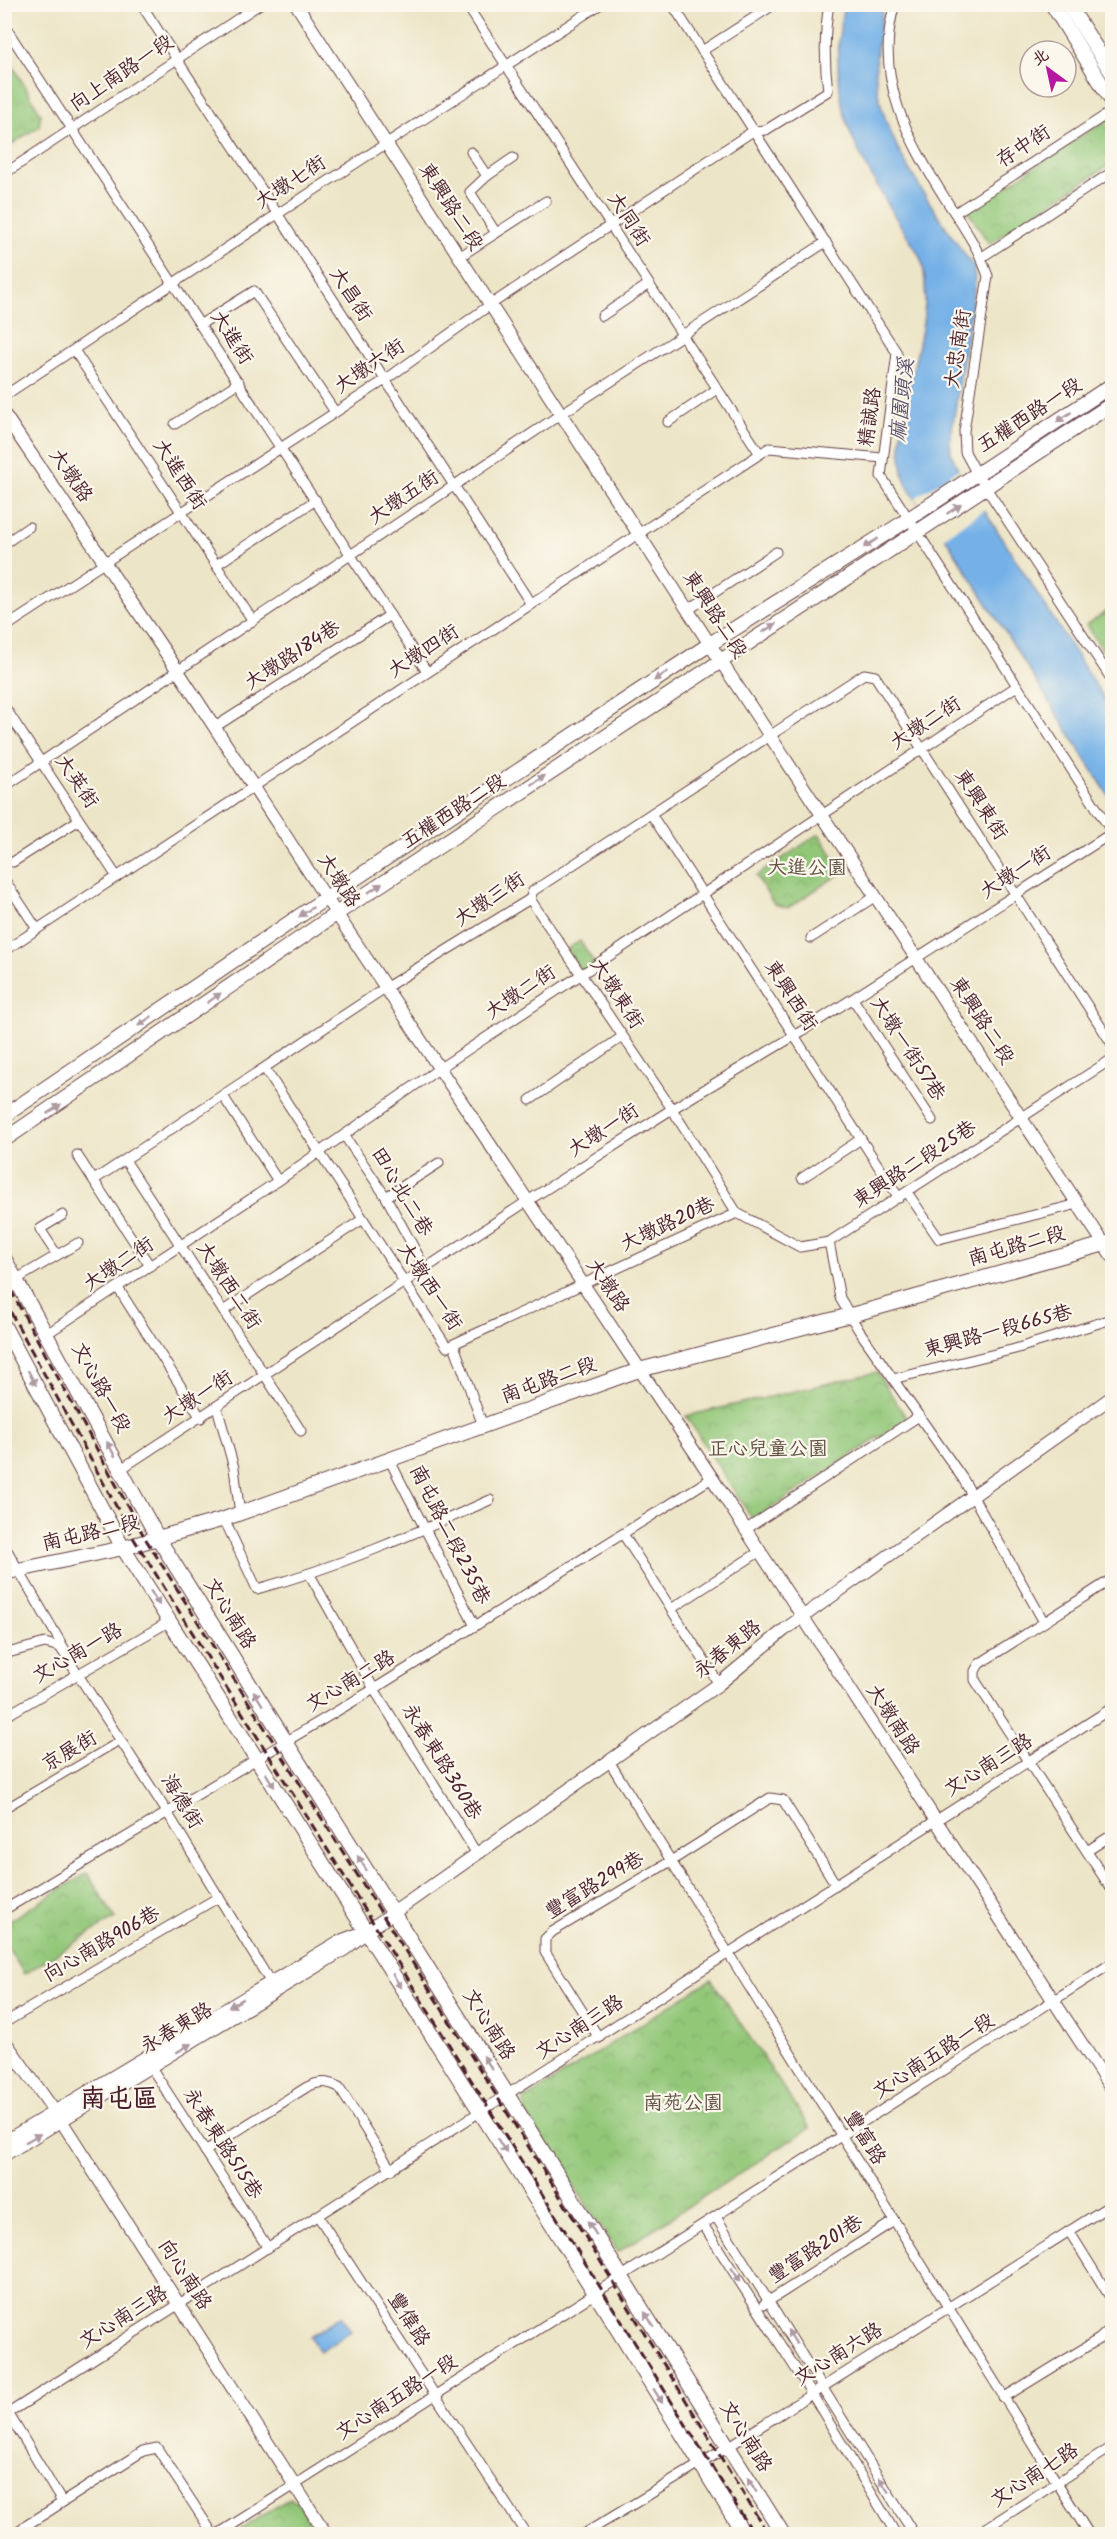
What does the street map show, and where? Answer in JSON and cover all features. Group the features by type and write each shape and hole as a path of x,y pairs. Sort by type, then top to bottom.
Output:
{"main road":[{"path":"1052,4 1113,100"},
{"path":"1068,4 1113,73"},
{"name":"五權西路一段","path":"920,511 1113,385"},
{"name":"五權西路一段","path":"930,525 1113,404"},
{"name":"五權西路二段","path":"4,1116 326,898 710,644 920,511"},
{"name":"五權西路二段","path":"4,1140 336,914 720,660 930,525"},
{"name":"南屯路二段","path":"4,1573 123,1548 225,1519 639,1370 1108,1242"},
{"name":"文心路一段","path":"4,1258 48,1333 158,1538"},
{"path":"4,1326 123,1548 595,2293 744,2535"},
{"name":"文心南路","path":"158,1538 783,2535"}],"street":[{"name":"大昌街","path":"141,4 175,61 531,604"},
{"name":"向上南路一段","path":"4,174 260,4"},
{"name":"東興路二段","path":"296,4 720,660 1078,1204 1108,1242 1113,1256"},
{"name":"大同街","path":"466,4 760,454"},
{"name":"大墩七街","path":"4,396 276,215 601,4"},
{"name":"精誠路","path":"672,4 897,353 881,476 1113,833"},
{"path":"702,51 775,4"},
{"name":"大墩六街","path":"4,627 385,380 490,305 753,131 766,130 828,91 825,63 829,4"},
{"name":"大忠南街","path":"895,4 889,40 889,74 903,124 924,166 982,257 988,276 964,431 965,452 972,477 1113,680"},
{"name":"大進街","path":"4,25 427,672"},
{"name":"存中街","path":"955,213 1113,111"},
{"path":"471,152 487,176"},
{"path":"496,233 470,192 487,176 513,158"},
{"path":"982,257 1113,172"},
{"path":"459,257 546,201"},
{"name":"大墩五街","path":"4,787 561,414 826,242"},
{"path":"602,315 649,284"},
{"path":"201,324 254,291 335,412"},
{"name":"大進西街","path":"74,350 253,621"},
{"path":"175,424 239,382"},
{"path":"668,422 717,389"},
{"name":"大墩路","path":"4,414 178,671 336,914 639,1370"},
{"name":"大墩四街","path":"4,951 769,448 883,458"},
{"path":"216,565 316,500"},
{"path":"4,544 29,527"},
{"path":"688,610 776,552"},
{"name":"大墩路184巷","path":"215,727 390,615"},
{"name":"大墩三街","path":"94,1180 385,988 530,899 533,891 864,674 876,676"},
{"name":"東興東街","path":"876,676 1113,1044"},
{"name":"大墩二街","path":"48,1333 278,1181 440,1068 1017,686"},
{"name":"大英街","path":"4,706 117,877"},
{"name":"東興西街","path":"651,814 899,1198"},
{"path":"13,862 79,820"},
{"name":"大墩一街","path":"122,1469 526,1202 672,1109 853,999 1113,833"},
{"path":"4,879 38,930"},
{"path":"811,938 876,896"},
{"name":"大墩東街","path":"530,899 672,1109 737,1213"},
{"name":"大墩一街57巷","path":"853,999 932,1120"},
{"path":"530,1100 622,1037"},
{"name":"東興路二段25巷","path":"829,1242 1113,1059"},
{"name":"大墩西一街","path":"265,1069 447,1347 582,1284"},
{"path":"223,1096 278,1181"},
{"name":"田心北二巷","path":"344,1135 386,1197 425,1268"},
{"path":"802,1178 861,1139"},
{"path":"77,1155 150,1266"},
{"name":"大墩西二街","path":"125,1160 301,1431"},
{"path":"386,1197 439,1163"},
{"path":"907,1192 939,1239 1078,1204"},
{"path":"737,1213 800,1247 829,1242 840,1298 849,1314 972,1496 1044,1622"},
{"name":"大墩路20巷","path":"582,1284 737,1213"},
{"path":"57,1256 40,1229 63,1215"},
{"path":"223,1311 363,1220"},
{"path":"17,1279 78,1243"},
{"path":"118,1288 201,1418"},
{"name":"東興路一段665巷","path":"893,1379 1015,1349 1113,1318"},
{"path":"454,1345 483,1426"},
{"name":"大墩南路","path":"639,1370 1113,2090"},
{"name":"永春東路","path":"4,2155 59,2117 273,1987 340,1941 366,1932 719,1684 802,1618 1113,1397"},
{"path":"217,1407 234,1468 240,1514"},
{"path":"745,1530 919,1416"},
{"name":"南屯路二段235巷","path":"390,1461 476,1626"},
{"name":"文心南二路","path":"4,1910 374,1689 712,1478"},
{"path":"225,1519 257,1589 310,1575 426,1529 490,1500"},
{"path":"623,1534 719,1684"},
{"path":"4,1545 80,1676"},
{"path":"671,1609 759,1552"},
{"name":"永春東路360巷","path":"310,1575 374,1689 477,1854"},
{"path":"1113,1579 979,1664 975,1671 975,1680 1113,1890"},
{"name":"文心南一路","path":"4,1717 80,1676 170,1622"},
{"name":"海德街","path":"4,1654 45,1643 60,1647 167,1812 273,1987"},
{"name":"文心南三路","path":"6,2411 180,2304 600,2038 1113,1708"},
{"name":"京展街","path":"4,1809 120,1740"},
{"name":"豐富路","path":"609,1761 1089,2535"},
{"path":"671,1861 770,1798 783,1800 836,1885"},
{"path":"1087,1851 1113,1835"},
{"name":"豐富路299巷","path":"600,2038 545,1952 545,1939 552,1932 671,1861"},
{"name":"向心南路906巷","path":"4,2023 219,1897"},
{"name":"文心南五路一段","path":"218,2535 1113,1963"},
{"name":"向心南路","path":"4,2040 59,2117 326,2535"},
{"name":"永春東路515巷","path":"148,2063 268,2248"},
{"path":"205,2151 307,2086 318,2082 328,2082 339,2087 391,2170"},
{"name":"永春東路","path":"4,2142 59,2117"},
{"name":"文心南六路","path":"584,2535 824,2387 1113,2204"},
{"name":"豐偉路","path":"318,2216 526,2535"},
{"path":"717,2217 914,2535"},
{"name":"豐富路201巷","path":"758,2308 894,2221"},
{"path":"704,2226 812,2394 896,2535"},
{"path":"1069,2231 1113,2300"},
{"path":"1003,2398 1113,2327"},
{"path":"6,2411 62,2502"},
{"name":"文心南七路","path":"977,2535 1113,2447"},
{"path":"13,2535 143,2451 157,2448 213,2535"}],"green space":[{"path":"4,51 41,114 39,126 5,149"},
{"path":"1112,116 1112,163 989,244 968,211"},
{"path":"1112,608 1112,651 1106,655 1086,625"},
{"name":"大進公園","path":"819,834 843,872 788,908 774,904 756,876"},
{"path":"580,941 595,964 582,973 567,949"},
{"name":"正心兒童公園","path":"877,1372 907,1419 753,1520 686,1416"},
{"path":"87,1873 115,1918 24,1974 5,1943 5,1923"},
{"name":"南苑公園","path":"711,1979 810,2128 618,2252 525,2113 524,2100"},
{"path":"290,2498 298,2503 318,2534 233,2534"}],"water":[{"path":"844,5 883,5 876,69 880,103 900,153 914,178 974,268 975,283 950,442 951,453 958,469 1112,711 1112,801 945,537 914,498 905,481 901,447 903,422 924,317 923,266 915,247 867,168 847,123 838,72 839,38"},
{"path":"341,2316 351,2331 320,2352 310,2337"}],"pier":[{"path":"959,469 986,509 942,539 915,498"}],"railway":[{"path":"4,1278 145,1538 588,2241 768,2534"},
{"path":"4,1300 134,1539 754,2534"}],"district":[{"name":"南屯區","path":"119,2100"}],"water label":[{"name":"麻園頭溪","path":"903,400"}]}
